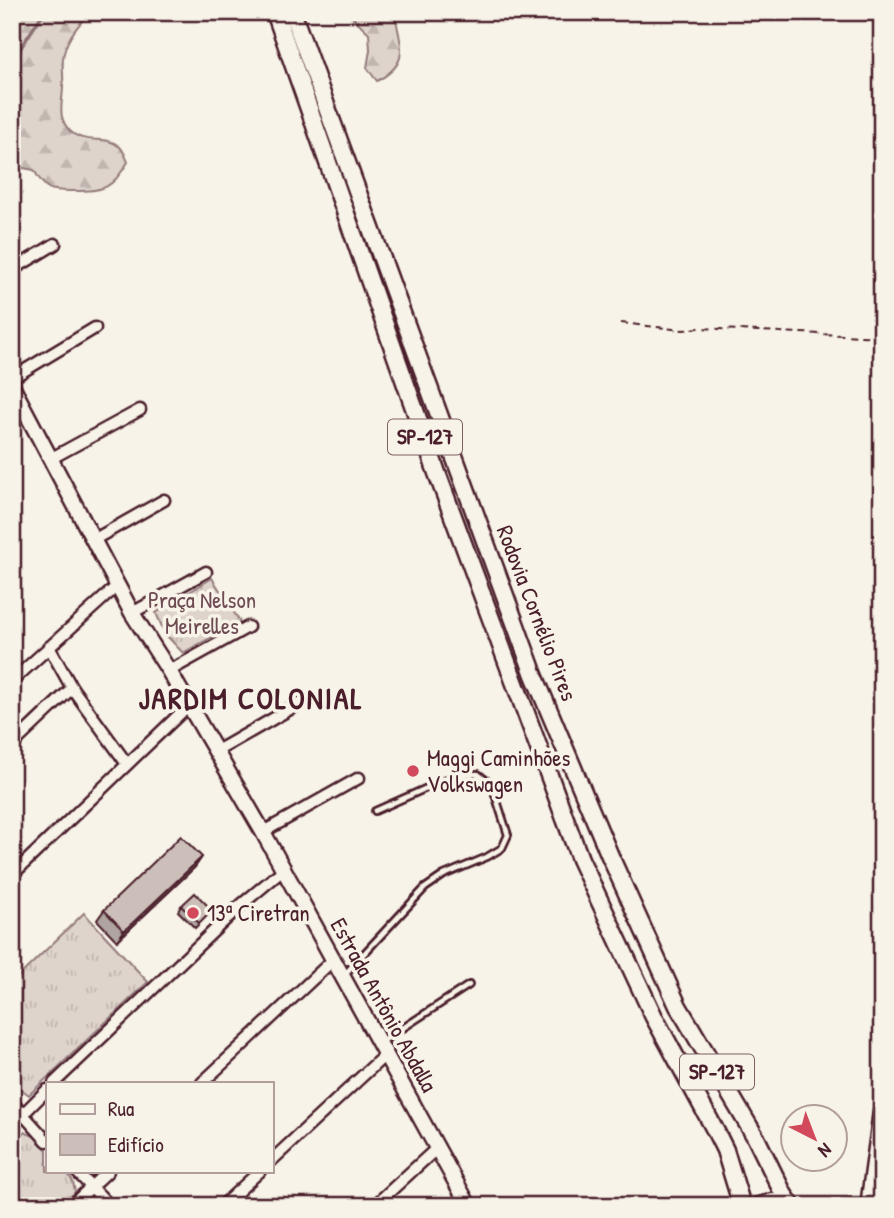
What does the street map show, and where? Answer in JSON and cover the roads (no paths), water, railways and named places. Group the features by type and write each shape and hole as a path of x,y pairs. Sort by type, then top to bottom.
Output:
{"main road":[{"name":"Rodovia Cornélio Pires","path":"275,12 438,473 580,859 654,1017 725,1150 742,1206"},
{"name":"Rodovia Cornélio Pires","path":"292,12 534,676 610,856 678,1006 756,1138 792,1206"},
{"path":"758,1206 773,1202 783,1206"}],"street":[{"path":"12,270 55,244"},
{"path":"12,378 95,328"},
{"name":"Estrada Antônio Abdalla","path":"12,386 132,612 263,832 469,1206"},
{"path":"50,459 140,410"},
{"path":"95,540 164,500"},
{"path":"132,612 206,572"},
{"path":"12,681 118,585"},
{"path":"169,671 248,627"},
{"path":"49,647 72,688 127,764"},
{"path":"12,745 72,688"},
{"path":"215,752 304,701"},
{"path":"12,876 188,706"},
{"path":"263,832 359,778"},
{"path":"55,1082 241,905 283,870"},
{"path":"203,1082 333,960"},
{"path":"273,1159 382,1049"},
{"path":"12,1125 46,1091"},
{"path":"12,1102 46,1140"},
{"path":"868,1206 882,1104"},
{"path":"374,1206 437,1148"},
{"path":"77,1172 110,1206"},
{"path":"71,1206 107,1172"},
{"path":"222,1206 259,1172"}],"lane":[{"path":"342,977 425,888 444,875 502,848 508,835 492,785 478,774 456,775 375,811"},
{"path":"382,1049 469,985"}],"waterway":[{"path":"12,61 44,12"}],"place":[{"name":"Maggi Caminhões Volkswagen","path":"413,771"},
{"name":"13ª Ciretran","path":"193,913"}],"district":[{"name":"JARDIM COLONIAL","path":"251,699"}],"park label":[{"name":"Praça Nelson Meirelles","path":"202,613"}]}
